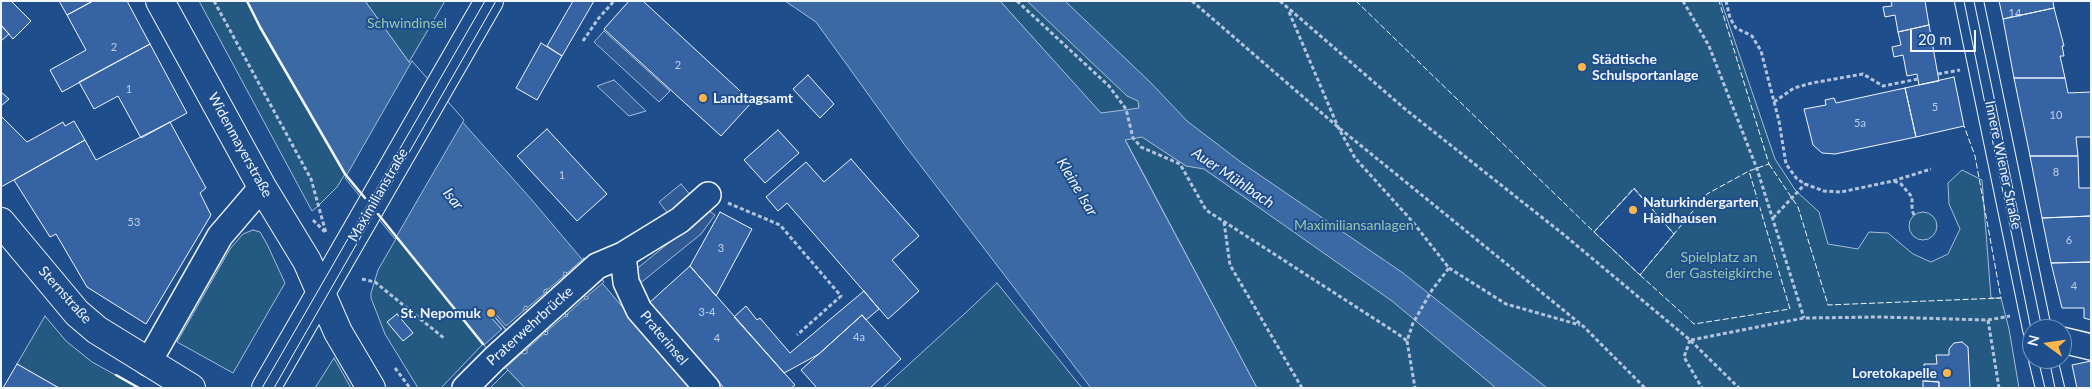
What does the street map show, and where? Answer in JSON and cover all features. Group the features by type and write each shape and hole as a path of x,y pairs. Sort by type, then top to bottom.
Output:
{"main road":[{"name":"Widenmayerstraße","path":"160,1 262,187 307,261 338,332 371,388"},
{"name":"Maximilianstraße","path":"266,388 321,291 336,242 489,1"},
{"name":"Innere Wiener Straße","path":"1969,1 2035,319"},
{"name":"Sternstraße","path":"1,222 77,313 97,330 191,388"},
{"path":"2045,369 2050,388"}],"street":[{"path":"148,362 220,236 262,187"},
{"path":"623,255 680,220 708,195"},
{"name":"Praterwehrbrücke","path":"465,388 495,358 597,266 623,255"},
{"name":"Praterinsel","path":"623,255 626,282 639,310 707,388"},
{"path":"2072,342 2091,347"}],"path":[{"path":"214,1 311,179 336,242"},
{"path":"583,41 614,1"},
{"path":"1017,1 1109,86 1126,109 1133,138 1141,147 1180,164 1206,210 1407,341"},
{"path":"1192,1 1338,127 1583,326 1645,388"},
{"path":"1280,1 1288,10 1405,110 1563,234 1690,340 1739,388"},
{"path":"1682,1 1709,46 1757,169 1804,318"},
{"path":"1726,1 1730,18 1736,28 1752,36 1761,51 1774,102 1786,164 1797,179 1824,191 1841,192 1931,169"},
{"path":"1288,10 1338,127 1355,158 1412,221 1449,268 1506,304 1583,326"},
{"path":"1774,102 1794,88 1863,74 1883,86 1918,78"},
{"path":"1893,180 1901,184 1912,197 1914,215"},
{"path":"1773,219 1805,184"},
{"path":"708,195 780,225 841,296 797,335"},
{"path":"1224,222 1230,264 1302,388"},
{"path":"1415,388 1407,341 1413,323 1432,290 1449,268"},
{"path":"362,279 375,282 445,339"},
{"path":"1690,340 1804,318 1880,317 1988,320 2014,315"},
{"path":"1988,320 1999,388"},
{"path":"1690,340 1684,357 1702,388"},
{"path":"395,368 410,388"}],"green space":[{"path":"199,1 247,1 260,27 345,174 337,187 312,211"},
{"name":"Schwindinsel","path":"365,1 445,1 409,62"},
{"name":"Maximiliansanlagen","path":"1000,1 1721,1 1775,159 1796,191 1819,212 1828,244 1858,249 1869,232 1888,233 1913,254 1931,262 1948,254 1960,229 1949,204 1948,183 1962,170 1982,180 1991,298 2001,298 2009,329 2019,388 1257,388 1127,143","holes":["1634,189 1674,234 1640,275 1594,232"]},
{"path":"1923,212 1933,216 1937,226 1933,236 1923,240 1913,236 1909,226 1913,216"},
{"path":"253,230 260,232 285,283 233,373 177,342 230,249 243,234"},
{"path":"397,237 483,344 441,388 418,388 385,334 371,298 378,270"},
{"path":"997,283 1082,388 883,388 974,305"},
{"path":"45,316 66,341 92,362 139,388 59,388 17,364"},
{"path":"334,358 351,388 315,388"},
{"path":"508,370 525,388 490,388"}],"shaded area":[{"path":"604,31 670,91 659,102 594,42"},
{"path":"614,80 646,111 629,116 597,86"},
{"path":"681,184 692,197 669,215 659,202"},
{"path":"704,207 715,215 701,234 638,285 629,275 691,225"}],"water":[{"name":"Isar","path":"247,1 365,1 409,62 531,199 691,388 525,388 483,344 345,174 260,27","holes":["564,272 568,273 588,296 588,299 584,299 563,276","547,289 568,313 567,317 544,293 544,290","525,306 528,307 548,330 547,335 523,310","490,309 527,349 527,353 523,354 488,314"]},
{"path":"785,1 1000,1 1101,113 1139,108 1138,101 1127,96 1027,1 1065,1 1151,83 1187,121 1242,163 1403,273 1547,388 1496,388 1392,301 1204,169 1186,166 1142,137 1125,140 1257,388 1091,388 904,144 816,22"}],"pier":[{"path":"412,61 464,120 395,239 345,178"},
{"path":"584,258 604,282 586,297 566,274"},
{"path":"565,275 585,298 566,315 546,291"},
{"path":"546,292 566,315 546,332 526,309"},
{"path":"526,309 546,332 525,351 491,312 492,310 506,326"},
{"path":"490,312 524,351 504,369 484,345 502,329 488,314"}],"building":[{"path":"1,1 11,1 31,21 13,39 1,25"},
{"path":"59,1 93,1 67,15"},
{"path":"93,1 127,1 150,44 62,92 50,70 86,50 67,15"},
{"path":"573,1 594,1 562,56 547,46"},
{"path":"629,1 643,1 752,102 721,136 604,29"},
{"path":"1891,1 1925,1 1929,25 1898,32 1895,15 1885,17 1883,7 1892,6"},
{"path":"1999,1 2053,1 2054,8 2003,19"},
{"path":"2054,8 2064,46 2062,46 2064,56 2060,56 2065,78 2014,78 2003,19"},
{"path":"1,25 9,34 1,41"},
{"path":"1929,25 1939,81 1919,85 1917,74 1907,76 1903,55 1894,57 1892,47 1901,45 1898,32"},
{"path":"541,43 562,56 537,100 516,88"},
{"path":"150,44 187,113 141,138 118,96 94,109 79,82"},
{"path":"808,75 834,104 820,118 793,89"},
{"path":"1954,77 1964,126 1916,137 1905,88"},
{"path":"2014,78 2065,78 2068,93 2091,92 2091,137 2076,137 2078,156 2030,156"},
{"path":"1905,88 1916,137 1835,154 1822,153 1813,145 1804,109 1826,105 1825,100 1834,98 1836,103"},
{"path":"1,92 9,99 1,106"},
{"path":"1,116 27,142 63,122 65,126 74,121 85,140 1,187"},
{"path":"170,122 206,188 200,193 211,215 146,324 87,287 56,234 50,237 14,180 85,140 96,160"},
{"path":"547,129 607,194 577,221 517,156"},
{"path":"778,130 799,153 765,183 744,160"},
{"path":"2030,156 2078,156 2079,188 2091,188 2091,216 2042,218"},
{"path":"851,159 919,236 892,260 919,291 888,319 787,203 778,211 766,197 806,162 824,182"},
{"path":"720,212 752,229 716,296 690,266"},
{"path":"2091,216 2091,262 2051,263 2042,218"},
{"path":"2091,262 2091,320 2084,318 2084,308 2062,308 2051,263"},
{"path":"690,266 795,385 791,388 724,388 649,303"},
{"path":"864,291 879,309 866,320 862,315 819,354 784,373 734,317 746,306 757,320 760,318 790,353"},
{"path":"397,314 413,333 403,341 387,322"},
{"path":"862,315 901,359 870,388 817,388 801,370"},
{"name":"Loretokapelle","path":"1962,342 1968,347 1970,388 1939,388 1939,382 1925,381 1924,364 1937,364 1936,355 1949,355 1949,349 1954,343"},
{"path":"2091,361 2091,388 2077,388 2072,365"},
{"path":"17,364 59,388 3,388"},
{"path":"1923,381 1939,382 1939,388 1923,388"}],"tram line":[{"path":"262,388 485,1"},
{"path":"274,388 496,1"},
{"path":"1964,1 2029,319"},
{"path":"1974,1 2040,319"},
{"path":"2040,369 2045,388"},
{"path":"2051,369 2055,388"}],"fence":[{"path":"1356,1 1594,232 1634,188 1674,234 1707,194 1749,171 1769,164 1719,1"},
{"path":"1769,164 1798,207 1828,305 2001,298 1975,156 1964,126"},
{"path":"1640,275 1694,324 1790,309 1749,171"},
{"path":"1594,232 1640,275 1674,234"}],"wall":[{"path":"247,1 260,27 345,174 365,198"},
{"path":"378,214 483,344"},
{"path":"116,375 139,388"}],"place":[{"name":"Städtische Schulsportanlage","path":"1582,67"},
{"name":"Landtagsamt","path":"703,98"},
{"name":"Naturkindergarten Haidhausen","path":"1633,210"},
{"name":"St. Nepomuk","path":"491,313"},
{"name":"Loretokapelle","path":"1947,373"}],"water label":[{"name":"Auer Mühlbach","path":"1233,178"},
{"name":"Kleine Isar","path":"1077,187"}],"park label":[{"name":"Spielplatz an der Gasteigkirche","path":"1719,266"}]}
